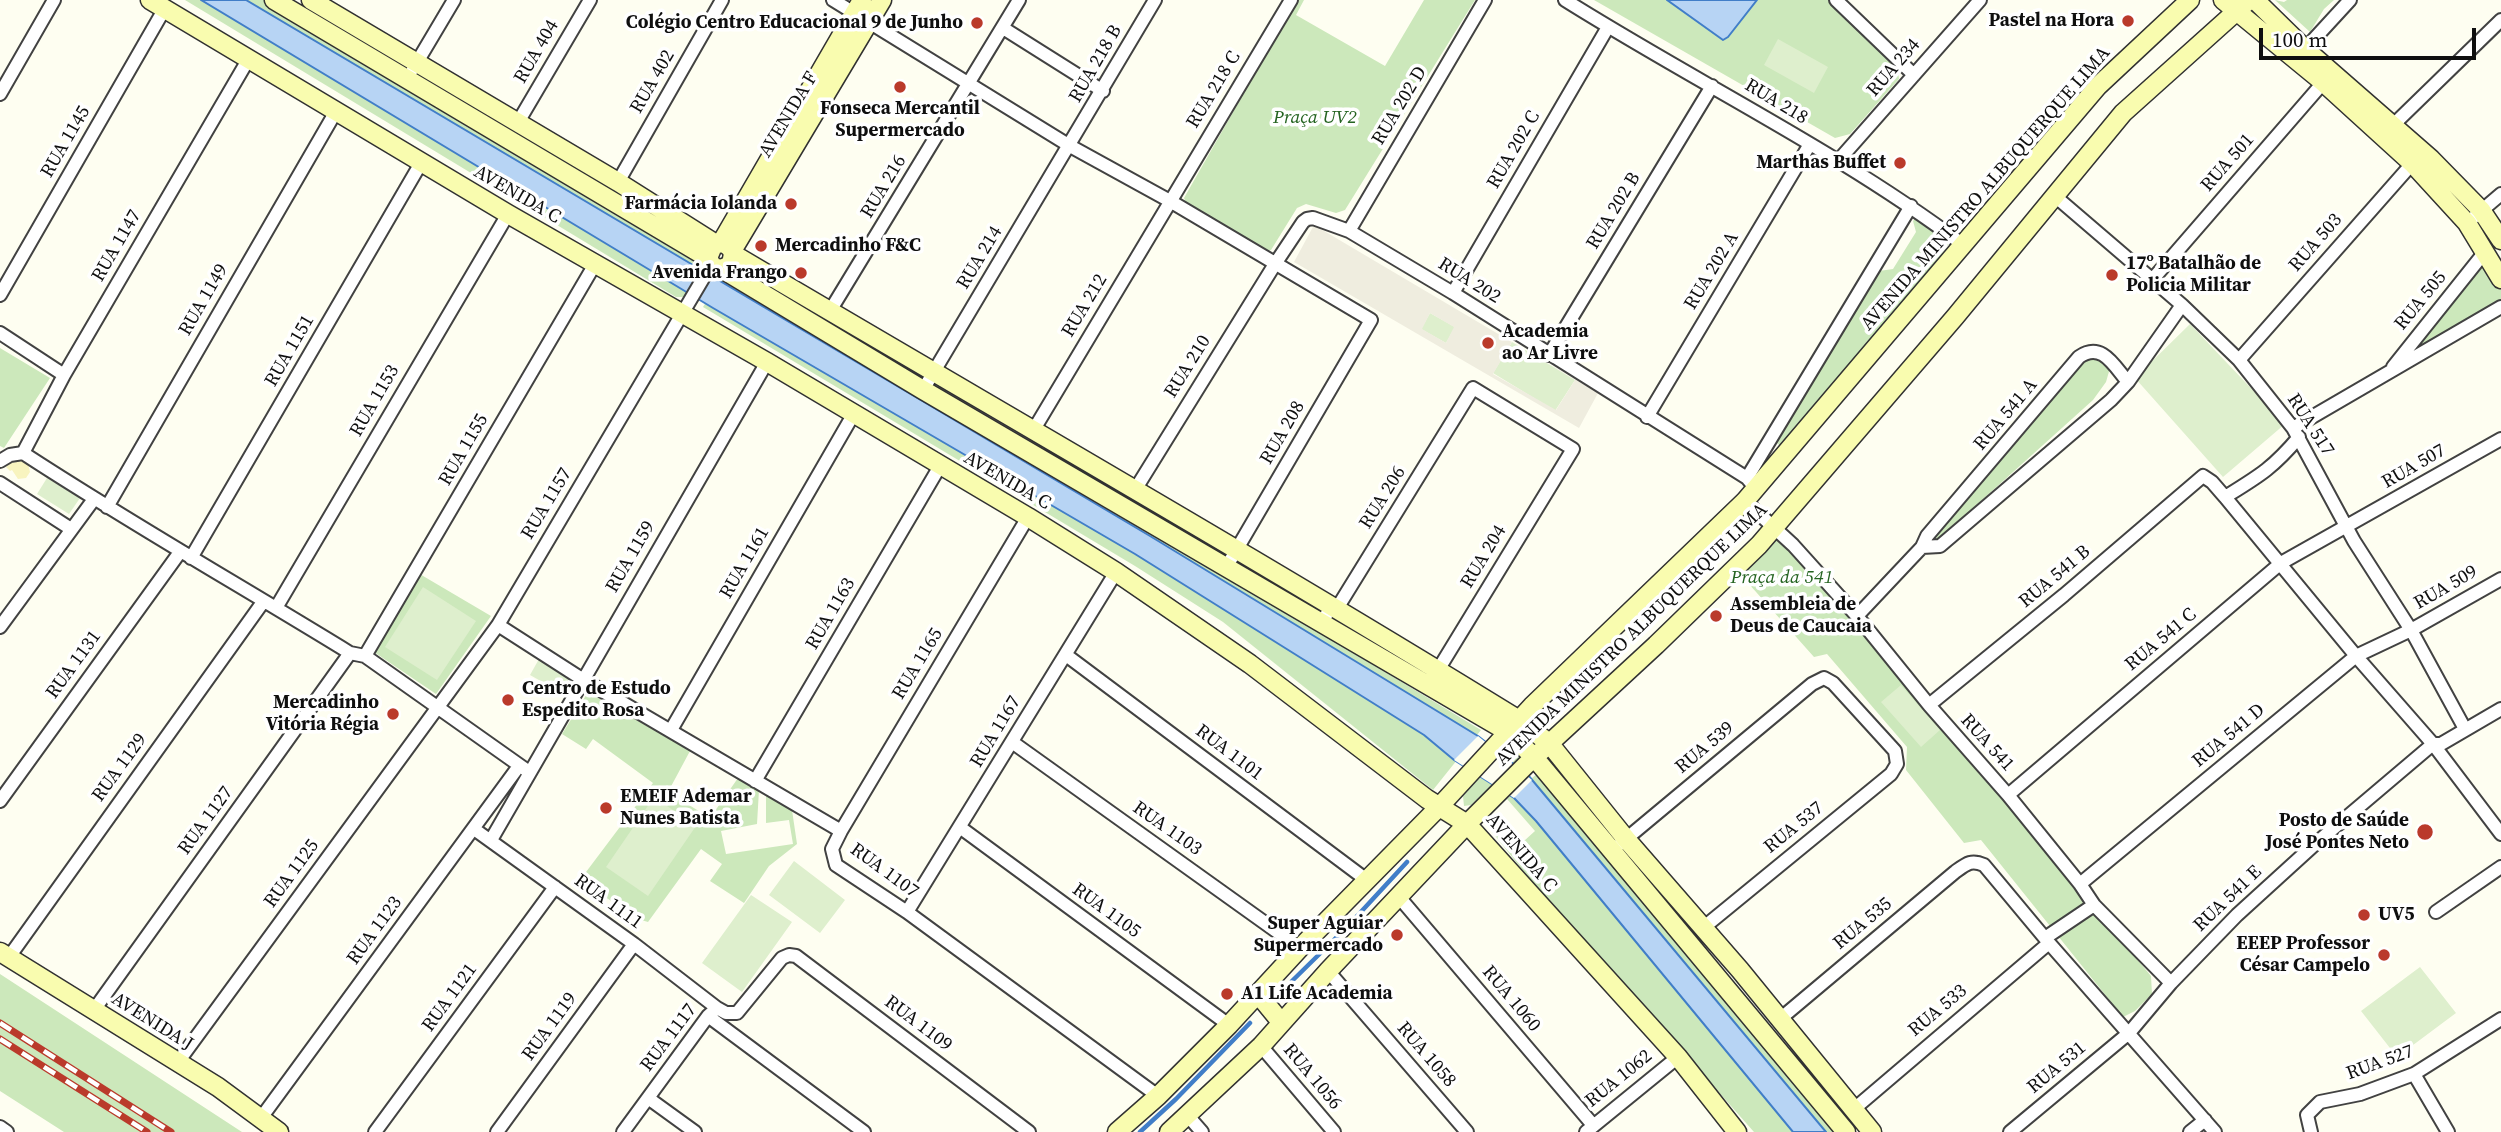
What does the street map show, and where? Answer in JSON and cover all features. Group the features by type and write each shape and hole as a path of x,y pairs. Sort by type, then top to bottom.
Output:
{"street":[{"path":"0,94 54,0"},
{"name":"AVENIDA C","path":"274,0 719,257 923,390 1323,623 1433,678 1514,726 1549,743 1872,1132"},
{"name":"AVENIDA C","path":"311,0 618,182 719,257 830,311 1238,549 1336,610 1433,678"},
{"path":"407,79 454,0"},
{"name":"RUA 404","path":"517,124 590,0"},
{"name":"RUA 402","path":"618,182 722,0"},
{"path":"833,0 862,11 1070,146 1170,201 1275,264"},
{"name":"AVENIDA F","path":"719,257 862,11 882,0"},
{"name":"RUA 216","path":"830,311 1019,0"},
{"name":"RUA 218 B","path":"1070,146 1155,0"},
{"name":"RUA 218 C","path":"1170,201 1291,0"},
{"name":"RUA 202 D","path":"1349,231 1485,0"},
{"name":"RUA 218","path":"1565,0 1838,161 1911,206 1962,244"},
{"path":"1836,0 1914,75"},
{"name":"RUA 234","path":"1838,161 1980,0"},
{"name":"AVENIDA MINISTRO ALBUQUERQUE LIMA","path":"1117,1132 1158,1096 1229,1025 1514,726 1749,489 2098,86 2189,0"},
{"path":"2223,0 2243,6 2328,77 2417,158 2481,210 2501,240"},
{"path":"2255,0 2305,49 2328,77"},
{"path":"2305,49 2350,0"},
{"name":"AVENIDA C","path":"157,4 335,113 595,264 686,307 767,362 1116,572 1250,664 1439,807 1467,824 1540,908 1678,1056 1737,1132"},
{"name":"RUA 1145","path":"0,295 157,4"},
{"name":"AVENIDA MINISTRO ALBUQUERQUE LIMA","path":"1169,1132 1261,1046 1467,824 1549,743 1656,645 1774,528 2056,197 2123,113 2243,6"},
{"path":"2388,131 2501,20"},
{"name":"RUA 202 C","path":"1453,293 1608,27"},
{"path":"1003,28 1103,91"},
{"name":"RUA 1147","path":"23,453 64,375 248,60"},
{"name":"RUA 501","path":"2152,280 2328,77"},
{"name":"RUA 202 B","path":"1549,355 1712,86"},
{"name":"RUA 1149","path":"107,507 335,113"},
{"name":"RUA 202 A","path":"1647,417 1810,144"},
{"name":"RUA 214","path":"923,390 1070,146"},
{"path":"2417,158 2467,223 2501,279"},
{"name":"RUA 503","path":"2239,360 2417,158"},
{"name":"RUA 1151","path":"186,555 421,163"},
{"path":"2467,223 2501,194"},
{"name":"RUA 517","path":"2056,197 2182,305 2239,360 2296,433 2347,528 2411,631 2465,729"},
{"name":"RUA 212","path":"1033,431 1170,201"},
{"path":"1749,489 1911,206"},
{"name":"RUA 1153","path":"276,608 508,214"},
{"name":"RUA 202","path":"1275,264 1307,219 1313,218 1349,231 1453,293 1647,417 1749,489 1774,528"},
{"name":"RUA 505","path":"2388,373 2484,253"},
{"name":"RUA 1157","path":"438,709 498,625 686,307 719,257"},
{"name":"RUA 1155","path":"365,656 595,264"},
{"name":"RUA 208","path":"1227,566 1371,320 1275,264"},
{"name":"RUA 210","path":"1135,490 1275,264"},
{"name":"RUA 541 A","path":"1922,547 1940,546 2111,400 2182,305"},
{"name":"RUA 505","path":"2225,497 2275,465 2296,433 2388,373 2501,307"},
{"path":"0,333 64,375"},
{"name":"RUA 541 A","path":"1857,616 1922,547 1927,536 2080,357 2093,350 2104,353 2127,382"},
{"name":"RUA 1159","path":"491,840 524,769 582,679 767,362"},
{"name":"RUA 206","path":"1323,623 1328,611 1336,610 1473,388 1573,449"},
{"name":"RUA 1161","path":"671,730 853,415"},
{"name":"RUA 507","path":"2347,528 2501,439"},
{"name":"RUA 204","path":"1433,678 1573,449"},
{"path":"0,461 10,455 23,453 107,507 350,653 365,656 524,769"},
{"name":"RUA 1163","path":"755,781 940,466"},
{"name":"RUA 541 B","path":"1928,705 2064,595 2203,476 2225,497"},
{"path":"0,483 71,529"},
{"path":"2225,497 2356,656 2433,744 2501,834"},
{"path":"0,627 94,499"},
{"name":"RUA 1165","path":"841,831 1028,517"},
{"name":"RUA 541","path":"1774,528 1793,545 1857,616 1928,705 2008,795 2094,905 2171,983"},
{"name":"RUA 541 C","path":"2008,795 2281,563 2347,528"},
{"name":"RUA 1131","path":"0,801 186,555"},
{"name":"RUA 1167","path":"907,912 1116,572"},
{"name":"RUA 509","path":"2411,631 2501,579"},
{"name":"RUA 1129","path":"4,954 263,601"},
{"name":"RUA 1107","path":"498,625 582,679 841,831 832,849 832,858 836,865 907,912 1158,1096"},
{"name":"RUA 541 D","path":"2080,884 2356,656 2411,631"},
{"name":"RUA 1127","path":"94,1010 350,653"},
{"name":"RUA 1101","path":"1066,655 1368,881"},
{"name":"RUA 539","path":"1612,851 1812,684 1824,678 1833,683 1895,751"},
{"name":"RUA 1125","path":"178,1062 438,709"},
{"name":"RUA 541 E","path":"2129,1033 2171,983 2247,906 2315,845 2433,744 2441,744 2501,709"},
{"name":"AVENIDA C","path":"1514,726 1528,764 1612,851 1846,1132"},
{"name":"RUA 1103","path":"1012,743 1300,948"},
{"name":"RUA 537","path":"1703,928 1891,774 1897,764 1895,751"},
{"name":"RUA 1123","path":"261,1118 474,829 524,769"},
{"name":"RUA 1105","path":"961,828 1229,1025"},
{"name":"RUA 1111","path":"474,829 634,944 713,1012 864,1132"},
{"name":"RUA 535","path":"1780,1019 1955,872 1973,861 1984,865 2047,940"},
{"path":"2435,912 2501,867"},
{"name":"RUA 1121","path":"375,1132 555,887"},
{"name":"RUA 1060","path":"1399,897 1590,1129"},
{"name":"RUA 533","path":"1854,1109 2047,940 2094,905"},
{"path":"2047,940 2215,1132"},
{"name":"RUA 1119","path":"497,1132 634,944"},
{"name":"AVENIDA J","path":"4,954 178,1062 279,1132"},
{"name":"RUA 1109","path":"782,958 796,956 1030,1132"},
{"name":"RUA 1117","path":"623,1132 713,1012 737,1013 782,958"},
{"path":"1724,986 1740,970"},
{"name":"RUA 1058","path":"1328,971 1467,1132"},
{"path":"1258,993 1281,1022"},
{"name":"RUA 527","path":"2311,1132 2306,1115 2320,1102 2360,1094 2414,1074 2501,1019"},
{"name":"RUA 531","path":"2010,1132 2129,1033"},
{"name":"RUA 1056","path":"1261,1046 1334,1132"},
{"name":"RUA 1062","path":"1590,1129 1678,1056"},
{"path":"2414,1074 2448,1132"},
{"path":"648,1098 695,1132"},
{"path":"1188,1116 1202,1132"},
{"path":"2190,1132 2205,1120"},
{"path":"0,1127 7,1132"}],"green space":[{"path":"185,0 266,0 699,256 702,266 687,297 676,297"},
{"name":"Praça UV2","path":"1297,0 1304,0 1296,15 1385,66 1424,0 1475,0 1345,210 1336,213 1306,204 1297,208 1271,250 1265,252 1186,203 1184,198"},
{"path":"1594,0 1831,0 1898,70 1899,79 1850,134 1835,138"},
{"path":"2275,0 2334,0 2324,9 2310,32"},
{"path":"1778,39 1828,67 1814,93 1764,65"},
{"path":"1918,215 1951,241 1780,446 1776,442 1879,271 1893,269 1916,232 1913,221"},
{"path":"2484,265 2501,286 2501,304 2383,370"},
{"path":"721,278 1481,730 1433,790 1223,622 1135,566 703,307"},
{"path":"1430,313 1455,327 1446,343 1421,329"},
{"path":"2190,324 2285,424 2223,477 2135,378"},
{"path":"1512,342 1575,380 1555,411 1493,373"},
{"path":"0,348 50,378 4,448 0,446"},
{"path":"2099,352 2110,368 2106,382 2093,400 1922,554 1919,551 2079,357"},
{"path":"47,478 80,498 69,514 37,494"},
{"name":"Praça da 541","path":"1775,538 1789,542 2151,976 2152,994 2135,1011 2123,1017 1981,840 1964,843 1906,770 1907,747 1827,654 1814,657 1740,574"},
{"path":"418,573 491,616 436,694 371,650"},
{"path":"423,587 476,621 437,680 385,647"},
{"path":"539,659 570,676 562,693 530,675"},
{"path":"1901,685 1940,730 1921,747 1881,702"},
{"path":"588,692 690,751 668,792 710,818 738,778 759,790 757,824 721,831 726,854 793,844 789,820 766,823 766,794 792,810 797,844 769,866 744,903 710,881 722,864 701,849 648,922 638,919 580,880 653,783 593,739 586,749 562,734"},
{"path":"1515,750 1519,757 1514,764 1471,805 1464,806 1463,796 1502,753"},
{"path":"1538,773 1839,1132 1754,1132 1528,877 1485,823 1486,816","holes":["1507,799 1535,831 1514,850 1486,818"]},
{"path":"654,797 696,826 648,896 606,867"},
{"path":"794,861 845,900 820,933 769,895"},
{"path":"751,895 792,922 742,992 702,963"},
{"path":"2420,967 2456,1013 2397,1057 2361,1011"},
{"path":"0,974 242,1132 64,1132 0,1091"}],"sand":[{"path":"22,461 28,464 30,472 26,478 18,479 12,470 6,467 10,463"}],"shaded area":[{"path":"1314,225 1512,342 1493,374 1556,410 1575,380 1523,349 1598,393 1579,428 1294,262","holes":["1430,313 1454,327 1446,343 1422,329"]}],"water":[{"path":"201,0 246,0 1150,536 1478,736 1528,775 1826,1132 1793,1132 1536,821 1514,798 1454,760 1424,735 1135,554 713,308"},
{"path":"1667,0 1757,0 1723,40"}],"pier":[{"path":"1478,736 1532,780 1514,798 1454,760"}],"waterway":[{"path":"1292,981 1407,862"},
{"path":"1140,1132 1250,1023"}],"railway":[{"path":"0,1023 171,1132"},
{"path":"0,1039 147,1132"}],"place":[{"name":"Pastel na Hora","path":"2128,21"},
{"name":"Colégio Centro Educacional 9 de Junho","path":"977,23"},
{"name":"Fonseca Mercantil Supermercado","path":"900,87"},
{"name":"Marthas Buffet","path":"1900,163"},
{"name":"Farmácia Iolanda","path":"791,204"},
{"name":"Mercadinho F&C","path":"761,246"},
{"name":"Avenida Frango","path":"801,273"},
{"name":"17º Batalhão de Policia Militar","path":"2112,275"},
{"name":"Academia ao Ar Livre","path":"1488,343"},
{"name":"Assembleia de Deus de Caucaia","path":"1716,616"},
{"name":"Centro de Estudo Espedito Rosa","path":"508,700"},
{"name":"Mercadinho Vitória Régia","path":"393,714"},
{"name":"EMEIF Ademar Nunes Batista","path":"606,808"},
{"name":"Posto de Saúde José Pontes Neto","path":"2425,832"},
{"name":"UV5","path":"2364,915"},
{"name":"Super Aguiar Supermercado","path":"1397,935"},
{"name":"EEEP Professor César Campelo","path":"2384,955"},
{"name":"A1 Life Academia","path":"1227,994"}]}
